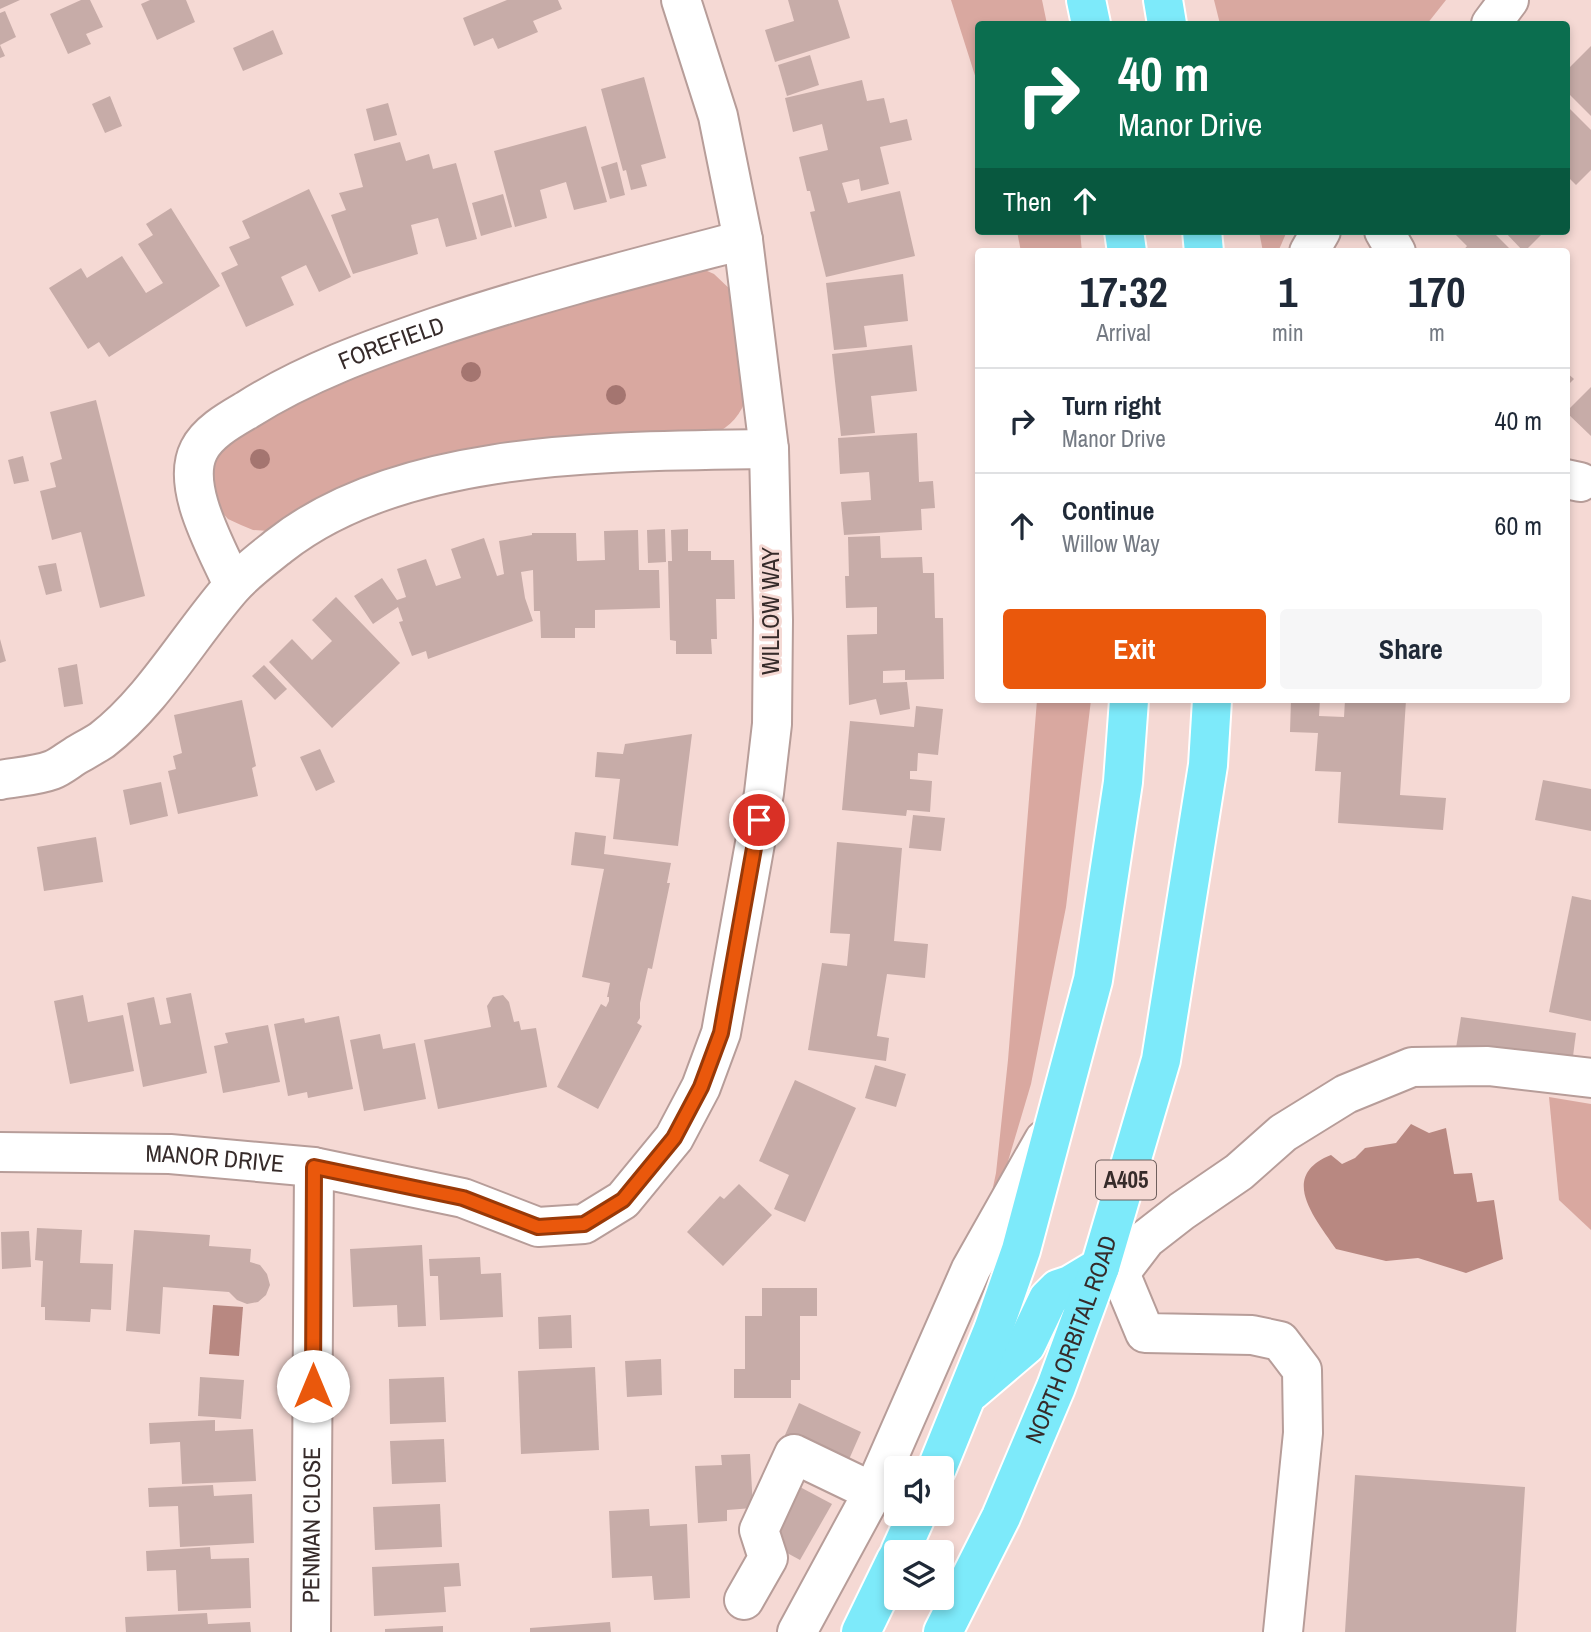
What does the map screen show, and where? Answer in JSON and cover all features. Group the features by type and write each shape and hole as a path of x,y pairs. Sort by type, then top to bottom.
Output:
{"highway":[{"path":"1086,0 1090,21"},
{"path":"1163,0 1166,21"},
{"path":"942,1456 1021,1250 1093,980 1123,782 1129,703"},
{"name":"NORTH ORBITAL ROAD","path":"943,1632 1001,1517 1056,1387 1110,1270 1161,1060 1208,765 1212,703"},
{"path":"968,1394 1026,1345 1048,1299 1058,1289 1110,1270"},
{"path":"862,1632 884,1585"}],"street":[{"name":"WILLOW WAY","path":"623,1200 674,1138 701,1087 721,1033 764,793 772,724 773,620 769,449 743,240 718,116 681,0"},
{"path":"1492,21 1509,0"},
{"name":"FOREFIELD","path":"233,585 200,508 193,483 199,450 207,438 228,421 264,399 326,369 392,342 508,303 743,240"},
{"path":"0,780 52,770 101,740 142,700 233,585 281,544 331,513 383,492 444,474 561,456 769,449"},
{"path":"1283,1632 1303,1433 1302,1370 1280,1341 1252,1335 1146,1333 1110,1270 1182,1211 1239,1172 1283,1133 1346,1094 1412,1067 1488,1066 1591,1078"},
{"path":"797,1632 873,1492 971,1269 1058,1115"},
{"name":"MANOR DRIVE","path":"0,1152 170,1154 314,1167 463,1198 538,1227 584,1224 623,1200"},
{"name":"PENMAN CLOSE","path":"311,1632 314,1167"},
{"path":"744,1600 768,1558 759,1530 794,1454 873,1492"}],"shaded area":[{"path":"951,0 1042,0 1046,21 975,21 975,76"},
{"path":"1214,0 1446,0 1429,21 1219,21"},
{"path":"1018,235 1080,235 1082,248 1020,248"},
{"path":"1260,235 1285,235 1280,248 1262,248"},
{"path":"691,269 714,274 733,292 747,396 734,419 713,435 559,441 269,531 253,530 228,519 213,499 212,458 217,451 299,396 511,315"},
{"path":"1037,703 1091,703 1066,907 1031,1084 992,1215 983,1234 996,1173 1008,1060"},
{"path":"1549,1097 1591,1104 1591,1230 1559,1200"},
{"path":"1411,1124 1429,1133 1446,1128 1454,1174 1472,1173 1477,1202 1494,1200 1503,1259 1466,1273 1418,1258 1386,1261 1336,1249 1311,1211 1304,1186 1306,1174 1315,1164 1331,1155 1342,1164 1355,1158 1365,1148 1396,1143"},
{"path":"213,1305 243,1307 239,1356 209,1354"}],"building":[{"path":"0,0 20,0 0,9"},
{"path":"81,0 90,0 103,27 86,34 91,44 68,54 50,14"},
{"path":"150,0 186,0 195,22 157,40 141,4"},
{"path":"507,0 558,0 562,9 533,21 538,32 498,49 493,38 474,46 463,18"},
{"path":"788,0 838,0 850,38 775,62 765,30 794,21"},
{"path":"5,11 16,37 0,45 0,13"},
{"path":"273,30 283,54 243,71 233,48"},
{"path":"0,45 5,56 0,58"},
{"path":"1591,46 1591,116 1570,95 1570,67"},
{"path":"810,55 819,85 787,96 778,65"},
{"path":"644,77 666,158 641,165 647,186 631,190 626,170 623,171 601,89"},
{"path":"862,80 867,101 884,98 890,123 907,119 912,140 880,147 889,184 861,191 859,179 842,183 848,203 900,191 915,256 826,277 810,212 815,211 799,157 828,150 822,124 793,132 785,98"},
{"path":"110,96 122,126 105,133 92,104"},
{"path":"388,103 397,135 374,141 366,109"},
{"path":"1570,109 1591,130 1591,170 1576,185 1570,179"},
{"path":"586,126 607,202 574,210 566,182 540,190 547,218 515,227 494,151"},
{"path":"400,142 406,161 429,154 433,169 456,163 477,239 446,247 438,218 411,225 418,254 353,274 331,215 346,210 339,193 363,187 354,154"},
{"path":"617,162 625,195 610,199 601,167"},
{"path":"309,189 351,277 319,292 306,265 281,277 294,305 246,327 221,273 238,265 229,247 250,238 242,221"},
{"path":"503,194 512,227 481,236 472,203"},
{"path":"171,208 220,286 109,357 99,342 88,349 49,288 81,268 87,278 122,256 146,293 163,283 138,244 153,235 146,224"},
{"path":"1456,235 1496,235 1509,248 1465,248 1467,246"},
{"path":"1508,235 1541,235 1528,248 1520,248"},
{"path":"903,274 908,321 864,326 867,347 834,350 826,283"},
{"path":"912,345 917,391 871,396 875,433 841,436 832,354"},
{"path":"1591,387 1591,436 1570,416 1570,408"},
{"path":"96,400 145,596 100,608 81,532 52,540 40,491 56,487 50,463 62,459 50,412"},
{"path":"917,433 919,482 933,481 935,508 921,509 922,530 844,535 841,502 871,500 869,472 840,474 838,438"},
{"path":"23,456 29,481 14,484 8,460"},
{"path":"665,529 666,562 648,563 647,530"},
{"path":"688,529 688,551 711,551 711,560 734,560 735,599 716,599 717,639 711,639 712,654 676,654 676,641 670,640 668,561 672,561 671,530"},
{"path":"638,530 639,570 659,570 660,608 595,610 595,628 575,628 575,638 541,638 540,611 534,611 533,570 521,572 525,598 533,621 428,659 426,651 412,656 399,622 403,621 398,607 373,624 354,596 382,578 397,600 406,597 397,569 426,559 436,586 461,578 451,549 484,538 497,576 504,574 499,541 532,533 576,533 577,561 605,560 604,531"},
{"path":"880,536 881,558 922,557 923,573 934,573 935,618 943,618 944,679 905,680 905,670 883,671 883,683 907,682 910,709 880,715 876,699 849,705 847,635 877,634 877,607 846,608 845,576 849,576 848,537"},
{"path":"56,563 62,591 46,595 38,566"},
{"path":"336,597 400,663 332,728 269,662 292,639 312,660 332,641 312,620"},
{"path":"0,639 6,661 0,663"},
{"path":"77,664 83,704 64,707 58,668"},
{"path":"264,665 287,689 275,700 252,676"},
{"path":"242,700 256,766 252,768 258,796 178,814 168,771 176,769 173,756 182,753 174,715"},
{"path":"1291,703 1320,703 1319,716 1344,717 1345,703 1406,703 1400,795 1446,798 1443,830 1338,823 1341,772 1315,771 1318,733 1290,732"},
{"path":"916,706 943,709 938,755 918,753 917,771 910,771 910,779 932,781 930,812 907,810 906,816 842,810 850,721 914,727"},
{"path":"692,734 678,846 613,839 620,779 595,777 597,752 623,754 625,744"},
{"path":"320,749 335,782 316,791 300,757"},
{"path":"1543,780 1591,789 1591,831 1535,820"},
{"path":"161,782 168,816 130,825 123,790"},
{"path":"913,815 945,818 941,851 909,848"},
{"path":"575,832 606,836 604,854 671,863 667,883 670,883 652,969 648,968 640,1003 640,1018 637,1023 642,1026 598,1109 557,1087 601,1004 606,1007 609,1001 607,997 610,983 582,977 604,869 571,865"},
{"path":"96,837 103,882 44,891 37,847"},
{"path":"837,842 902,848 894,941 928,944 925,978 887,974 877,1036 889,1038 886,1061 808,1050 822,963 847,966 850,934 830,933"},
{"path":"1572,896 1591,900 1591,1021 1549,1012"},
{"path":"191,993 207,1073 143,1087 127,1003 154,997 160,1025 171,1023 166,998"},
{"path":"83,995 88,1022 123,1015 134,1071 70,1084 54,1001"},
{"path":"503,995 509,1002 514,1022 519,1021 521,1030 536,1028 547,1087 438,1109 424,1040 491,1027 487,1006 493,997"},
{"path":"339,1016 353,1089 308,1098 307,1092 288,1096 274,1024 304,1018 305,1023"},
{"path":"1461,1017 1576,1033 1572,1064 1456,1048"},
{"path":"268,1025 280,1082 223,1093 214,1046 228,1043 225,1033"},
{"path":"380,1034 383,1049 415,1043 426,1099 364,1111 350,1040"},
{"path":"875,1065 906,1074 896,1107 865,1098"},
{"path":"795,1080 856,1108 805,1222 774,1209 789,1175 759,1161"},
{"path":"739,1184 772,1215 723,1266 687,1232 720,1196 724,1199"},
{"path":"37,1228 82,1230 80,1263 113,1264 111,1310 91,1309 90,1322 45,1320 45,1307 41,1307 43,1261 35,1260"},
{"path":"134,1230 210,1235 209,1246 251,1249 250,1262 260,1265 267,1274 270,1285 266,1295 258,1302 247,1304 237,1300 229,1292 163,1287 160,1334 126,1331"},
{"path":"29,1231 31,1267 2,1269 1,1232"},
{"path":"422,1245 426,1326 398,1327 397,1305 353,1307 350,1249"},
{"path":"480,1257 481,1274 501,1273 503,1317 440,1320 438,1276 430,1276 429,1259"},
{"path":"762,1288 817,1288 817,1316 800,1316 800,1380 791,1380 791,1398 734,1398 734,1369 745,1369 745,1316 762,1316"},
{"path":"571,1315 572,1348 539,1349 538,1317"},
{"path":"661,1359 662,1395 627,1397 625,1361"},
{"path":"595,1367 599,1450 521,1454 518,1371"},
{"path":"200,1377 244,1380 241,1419 198,1416"},
{"path":"444,1377 446,1422 390,1424 389,1379"},
{"path":"799,1403 861,1432 847,1464 785,1435"},
{"path":"215,1420 215,1431 253,1429 256,1481 182,1484 180,1442 150,1444 149,1423"},
{"path":"444,1439 446,1482 392,1484 390,1441"},
{"path":"750,1454 753,1508 727,1510 727,1521 698,1523 695,1466 722,1465 721,1455"},
{"path":"1355,1475 1525,1487 1516,1632 1345,1632"},
{"path":"213,1485 214,1496 252,1494 254,1543 180,1547 178,1506 149,1507 148,1488"},
{"path":"800,1487 832,1504 800,1560 769,1543"},
{"path":"440,1504 442,1547 375,1550 373,1507"},
{"path":"649,1509 650,1526 687,1524 690,1598 654,1600 652,1576 612,1578 609,1511"},
{"path":"210,1547 211,1559 249,1558 251,1608 178,1611 176,1570 147,1571 146,1551"},
{"path":"459,1563 461,1586 444,1587 446,1612 374,1616 372,1567"},
{"path":"207,1613 208,1624 250,1622 251,1632 126,1632 125,1617"},
{"path":"610,1622 611,1632 530,1632 530,1628"},
{"path":"443,1626 443,1632 385,1632 385,1629"}],"route":[{"path":"313,1386 314,1167 463,1198 538,1227 584,1224 623,1200 674,1138 701,1087 721,1033 759,820"}]}
